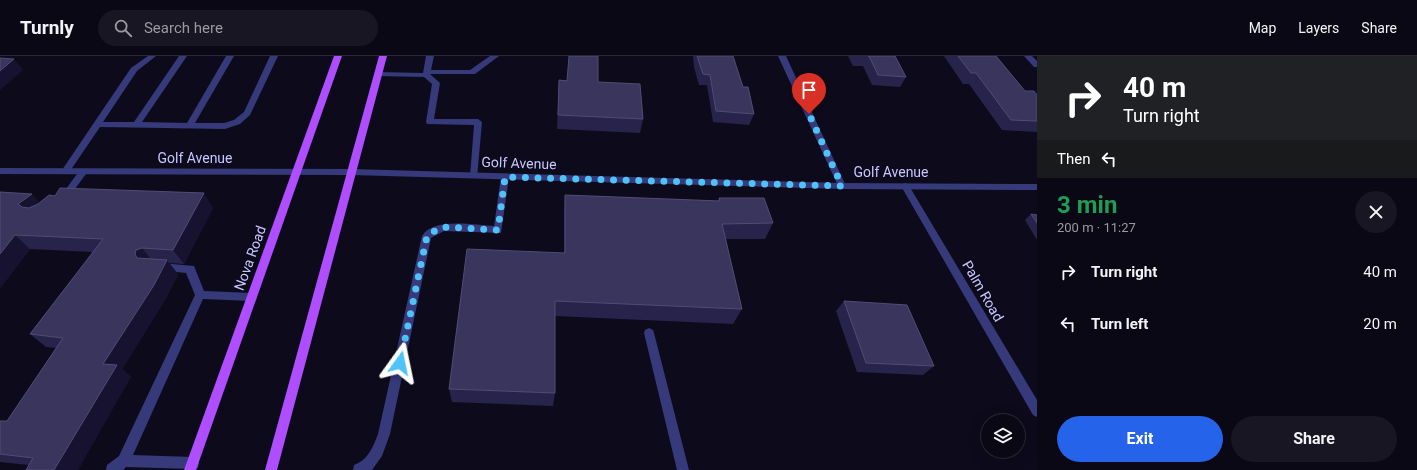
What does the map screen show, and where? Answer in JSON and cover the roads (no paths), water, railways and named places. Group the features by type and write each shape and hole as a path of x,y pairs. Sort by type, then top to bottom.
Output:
{"main road":[{"name":"Nova Road","path":"192,467 338,56"},
{"path":"271,470 383,56"}],"street":[{"path":"65,172 134,70 152,56"},
{"path":"137,124 183,56"},
{"path":"190,125 230,56"},
{"path":"98,124 225,126 237,122 247,113 274,56"},
{"path":"426,74 430,56"},
{"path":"378,74 472,72 495,56"},
{"path":"782,56 842,186"},
{"path":"1028,56 1037,65"},
{"path":"426,74 436,83 430,122 478,122 474,176"},
{"name":"Golf Avenue","path":"0,171 351,172 842,186 1037,187"},
{"path":"58,206 83,172"},
{"path":"359,470 366,467 378,452 384,434 396,385 427,236 443,227 498,230 505,177"},
{"name":"Palm Road","path":"906,186 1037,411"},
{"path":"112,470 124,461 200,295 190,269 154,267"},
{"path":"200,295 252,297"},
{"path":"649,333 683,470"},
{"path":"124,461 192,467"}]}
